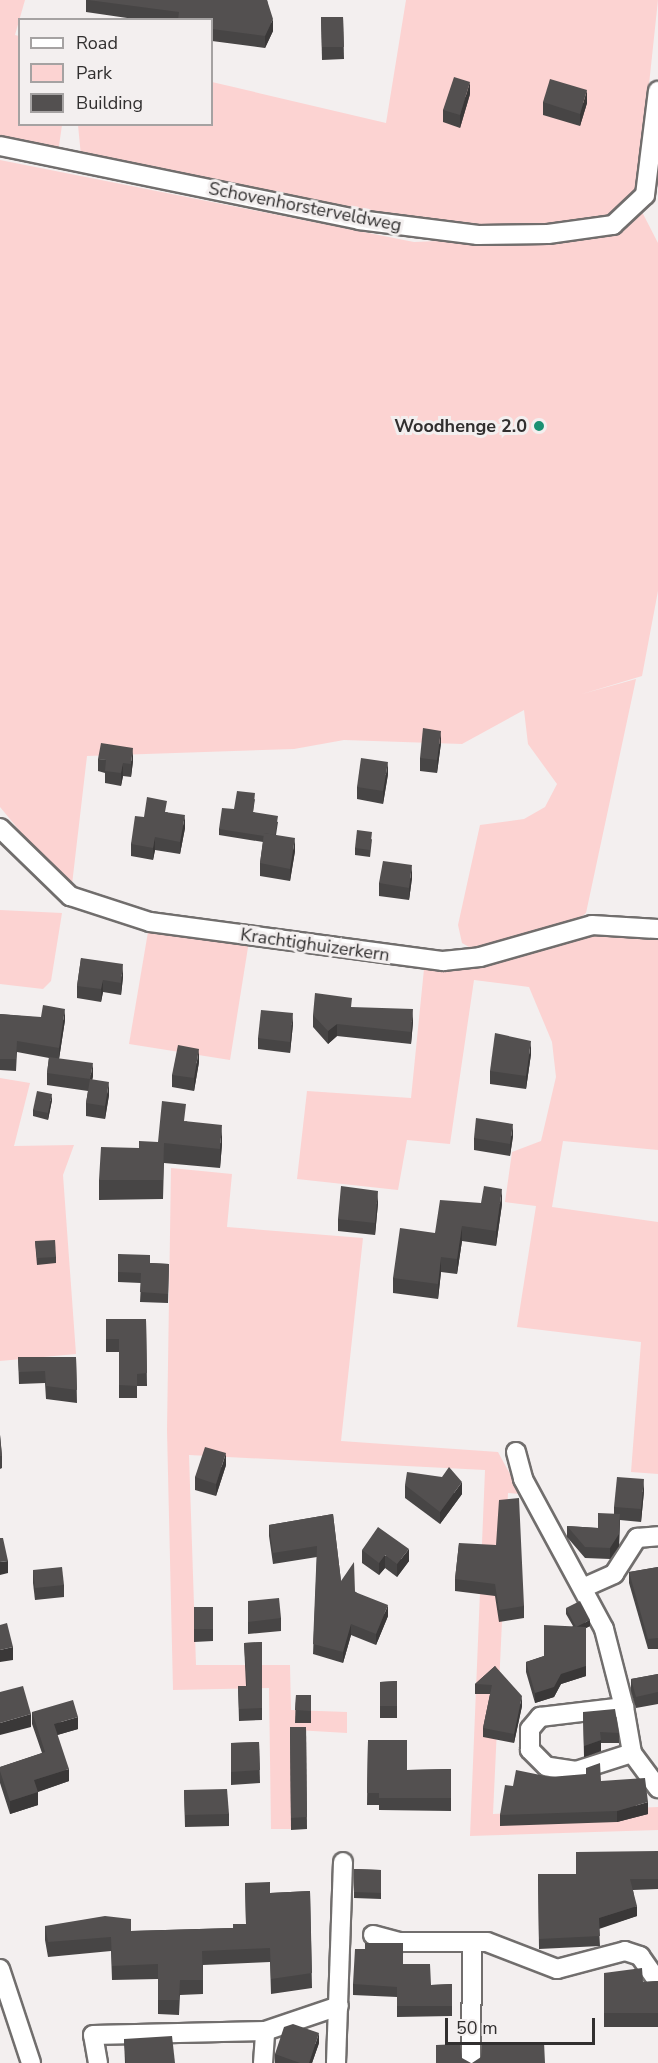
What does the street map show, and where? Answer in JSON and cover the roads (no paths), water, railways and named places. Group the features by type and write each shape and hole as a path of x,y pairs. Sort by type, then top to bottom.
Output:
{"street":[{"name":"Schovenhorsterveldweg","path":"0,146 358,219 467,234 548,234 613,225 645,195 658,91"},
{"name":"Krachtighuizerkern","path":"0,828 70,896 150,922 443,961 480,957 592,925 658,928"},
{"path":"516,1452 543,1521 585,1587 611,1649 632,1753 658,1788"},
{"path":"585,1587 614,1574 637,1538 658,1536"},
{"path":"624,1707 540,1717 530,1729 530,1750 546,1766 576,1771 632,1753"},
{"path":"336,2063 344,1862"},
{"path":"373,1935 400,1942 487,1942 556,1969 625,1951 640,1956 658,1982"},
{"path":"471,2063 472,1942"},
{"path":"0,1969 32,2063"},
{"path":"98,2063 93,2035 266,2031 339,2006"},
{"path":"263,2063 266,2031"}],"place":[{"name":"Woodhenge 2.0","path":"539,426"}]}
